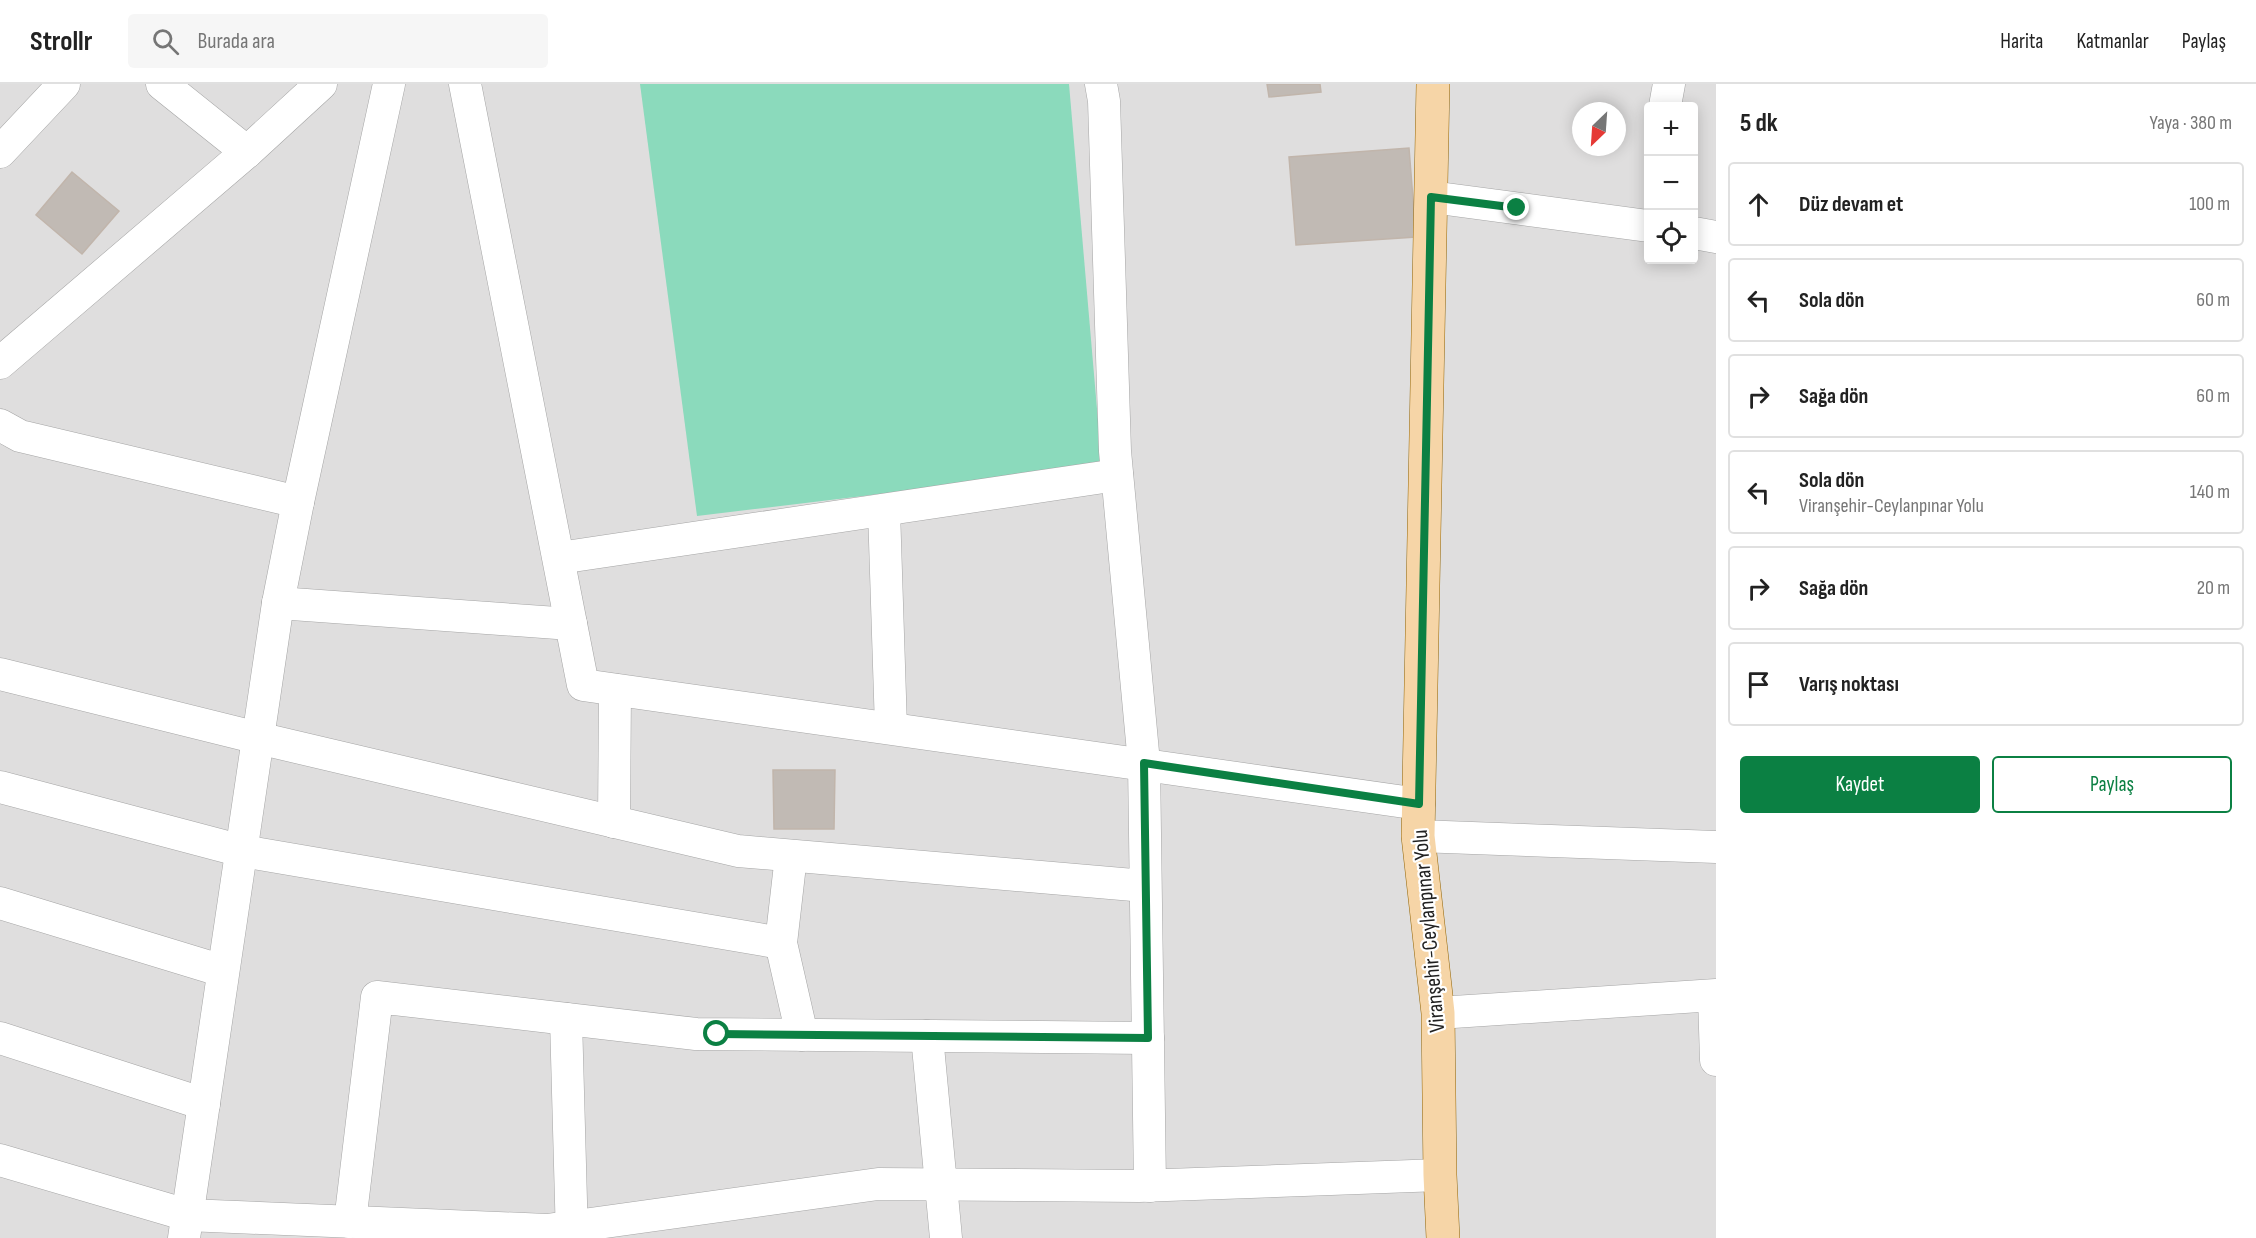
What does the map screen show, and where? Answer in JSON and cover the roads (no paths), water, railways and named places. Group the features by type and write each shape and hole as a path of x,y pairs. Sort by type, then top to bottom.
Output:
{"main road":[{"name":"Viranşehir-Ceylanpınar Yolu","path":"1433,84 1418,836 1438,1013 1443,1238"}],"street":[{"path":"0,152 64,84"},
{"path":"162,84 247,152"},
{"path":"0,363 247,152 321,84"},
{"path":"185,1226 278,603 389,84"},
{"path":"465,84 583,685 1144,763 1419,804"},
{"path":"1101,84 1104,101 1114,451 1144,763 1150,1186"},
{"path":"1666,102 1669,84"},
{"path":"1431,197 1644,221"},
{"path":"1698,235 1716,237"},
{"path":"0,426 20,436 298,502"},
{"path":"559,558 1117,475"},
{"path":"884,510 891,728"},
{"path":"278,603 571,624"},
{"path":"0,674 258,738 738,851 1145,886"},
{"path":"614,822 615,690"},
{"path":"0,787 242,851 781,942"},
{"path":"1418,836 1716,847"},
{"path":"790,856 781,942 802,1035"},
{"path":"0,903 223,971"},
{"path":"1438,1013 1715,995 1716,1060"},
{"path":"350,1222 377,997 696,1034 1148,1038"},
{"path":"566,1019 572,1233"},
{"path":"927,1036 946,1238"},
{"path":"0,1038 204,1104"},
{"path":"0,1160 185,1226 350,1222 572,1233 878,1184 1150,1186 1440,1175"}]}
